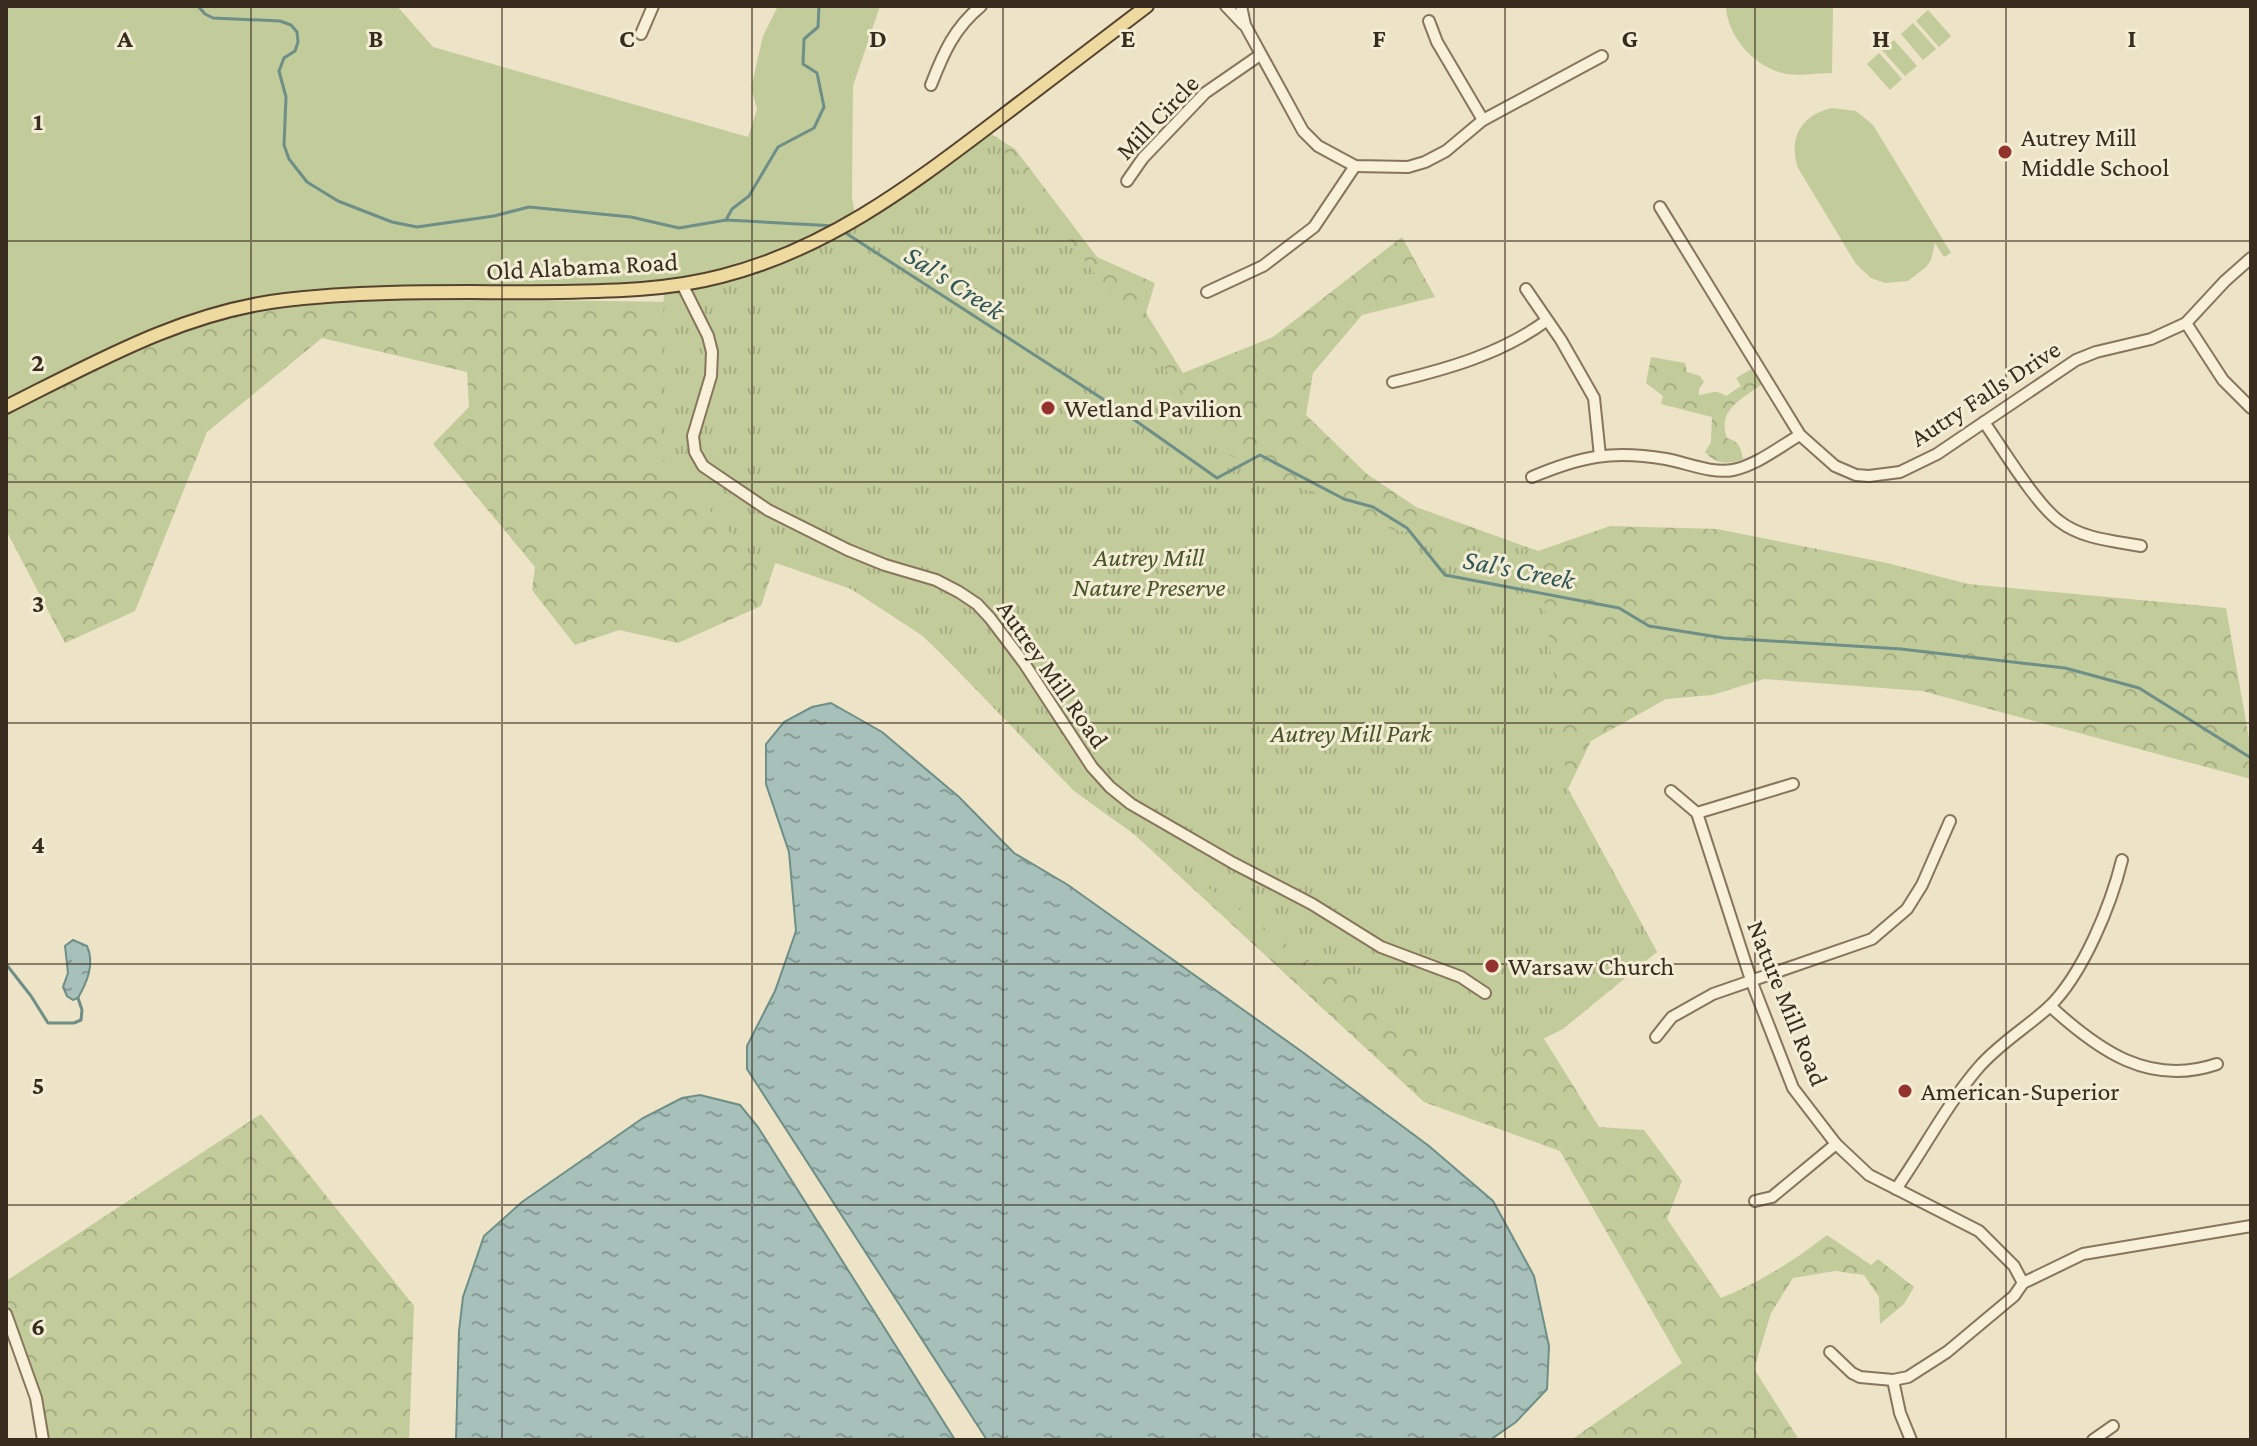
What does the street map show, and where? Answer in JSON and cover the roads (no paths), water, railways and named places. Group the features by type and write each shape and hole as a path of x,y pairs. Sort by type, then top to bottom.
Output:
{"main road":[{"name":"Old Alabama Road","path":"6,407 145,338 194,319 242,307 344,295 605,291 682,284 776,259 821,240 864,216 921,177 1147,6"}],"street":[{"path":"641,34 653,6"},
{"path":"931,85 957,29 981,6"},
{"path":"1226,6 1245,25"},
{"path":"1241,6 1245,25 1303,131 1318,146 1355,166 1408,167 1425,162 1446,151 1483,120 1602,56"},
{"path":"1429,21 1437,42 1483,120"},
{"name":"Mill Circle","path":"1127,181 1143,158 1205,93 1260,55"},
{"path":"1207,292 1263,266 1314,227 1355,166"},
{"name":"Autry Falls Drive","path":"1660,207 1800,435 1835,466 1856,475 1900,472 1937,454 2076,360 2151,339 2186,323 2251,258"},
{"name":"Autrey Mill Road","path":"682,284 708,336 712,352 711,376 693,436 695,452 703,466 768,510 848,550 936,580 977,604 1024,663 1092,767 1131,804 1312,904 1381,947 1461,977 1485,993"},
{"path":"1526,289 1561,340 1594,398 1600,456"},
{"path":"1393,382 1496,351 1525,337 1546,321"},
{"path":"2186,323 2223,380 2251,408"},
{"path":"1984,422 2058,521 2102,539 2141,546"},
{"path":"1532,477 1572,460 1600,456 1637,455 1731,471 1749,465 1800,435"},
{"path":"1671,791 1697,813 1793,784"},
{"name":"Nature Mill Road","path":"1697,813 1751,980 1793,1088 1836,1144 1869,1175 1979,1231 2014,1266 2023,1283"},
{"path":"1656,1037 1672,1017 1713,994 1872,939 1907,909 1922,885 1950,821"},
{"path":"1896,1189 1980,1066 2013,1034 2050,1006 2079,966 2109,907 2122,860"},
{"path":"2050,1006 2078,1032 2108,1052 2136,1065 2167,1072 2196,1072 2217,1064"},
{"path":"1755,1201 1772,1197 1836,1144"},
{"path":"1830,1352 1860,1377 1893,1380 1908,1377 1947,1352 2014,1296 2023,1283 2083,1254 2251,1226"},
{"path":"6,1314 36,1398 43,1440"},
{"path":"1893,1380 1900,1413 1911,1440"},
{"path":"2093,1440 2113,1426"}],"water":[{"path":"831,703 882,732 959,797 1014,853 1068,885 1301,1051 1429,1146 1493,1201 1534,1276 1549,1346 1547,1389 1516,1422 1490,1440 987,1440 747,1069 747,1046 775,991 796,931 789,852 766,784 766,744 784,722 812,707"},
{"path":"73,940 87,946 90,959 84,986 78,998 73,1000 63,987 68,973 65,946"},
{"path":"700,1095 740,1105 758,1127 955,1440 456,1440 463,1297 484,1236 522,1202 643,1118 682,1098"}],"waterway":[{"path":"198,6 213,18 280,21 291,25 297,32 298,42 295,51 284,58 279,71 286,97 284,145 289,159 307,182 338,201 392,222 417,227 494,216 529,207 631,217 679,228 726,220 835,226"},
{"path":"726,220 732,209 749,196 778,147 814,128 824,107 817,73 803,64 804,39 818,27 819,6"},
{"name":"Sal's Creek","path":"841,230 1126,414 1217,478 1260,455 1344,499 1373,507 1407,528 1445,575 1619,608 1649,626 1724,638 1901,649 2065,668 2139,688 2251,758"},
{"path":"6,964 48,1023 81,1020 78,998"}],"place":[{"name":"Autrey Mill Middle School","path":"2005,152"},
{"name":"Wetland Pavilion","path":"1048,408"},
{"name":"Warsaw Church","path":"1492,966"},
{"name":"American-Superior","path":"1905,1091"}],"park label":[{"name":"Autrey Mill Nature Preserve","path":"1149,572"},
{"name":"Autrey Mill Park","path":"1351,733"}]}
